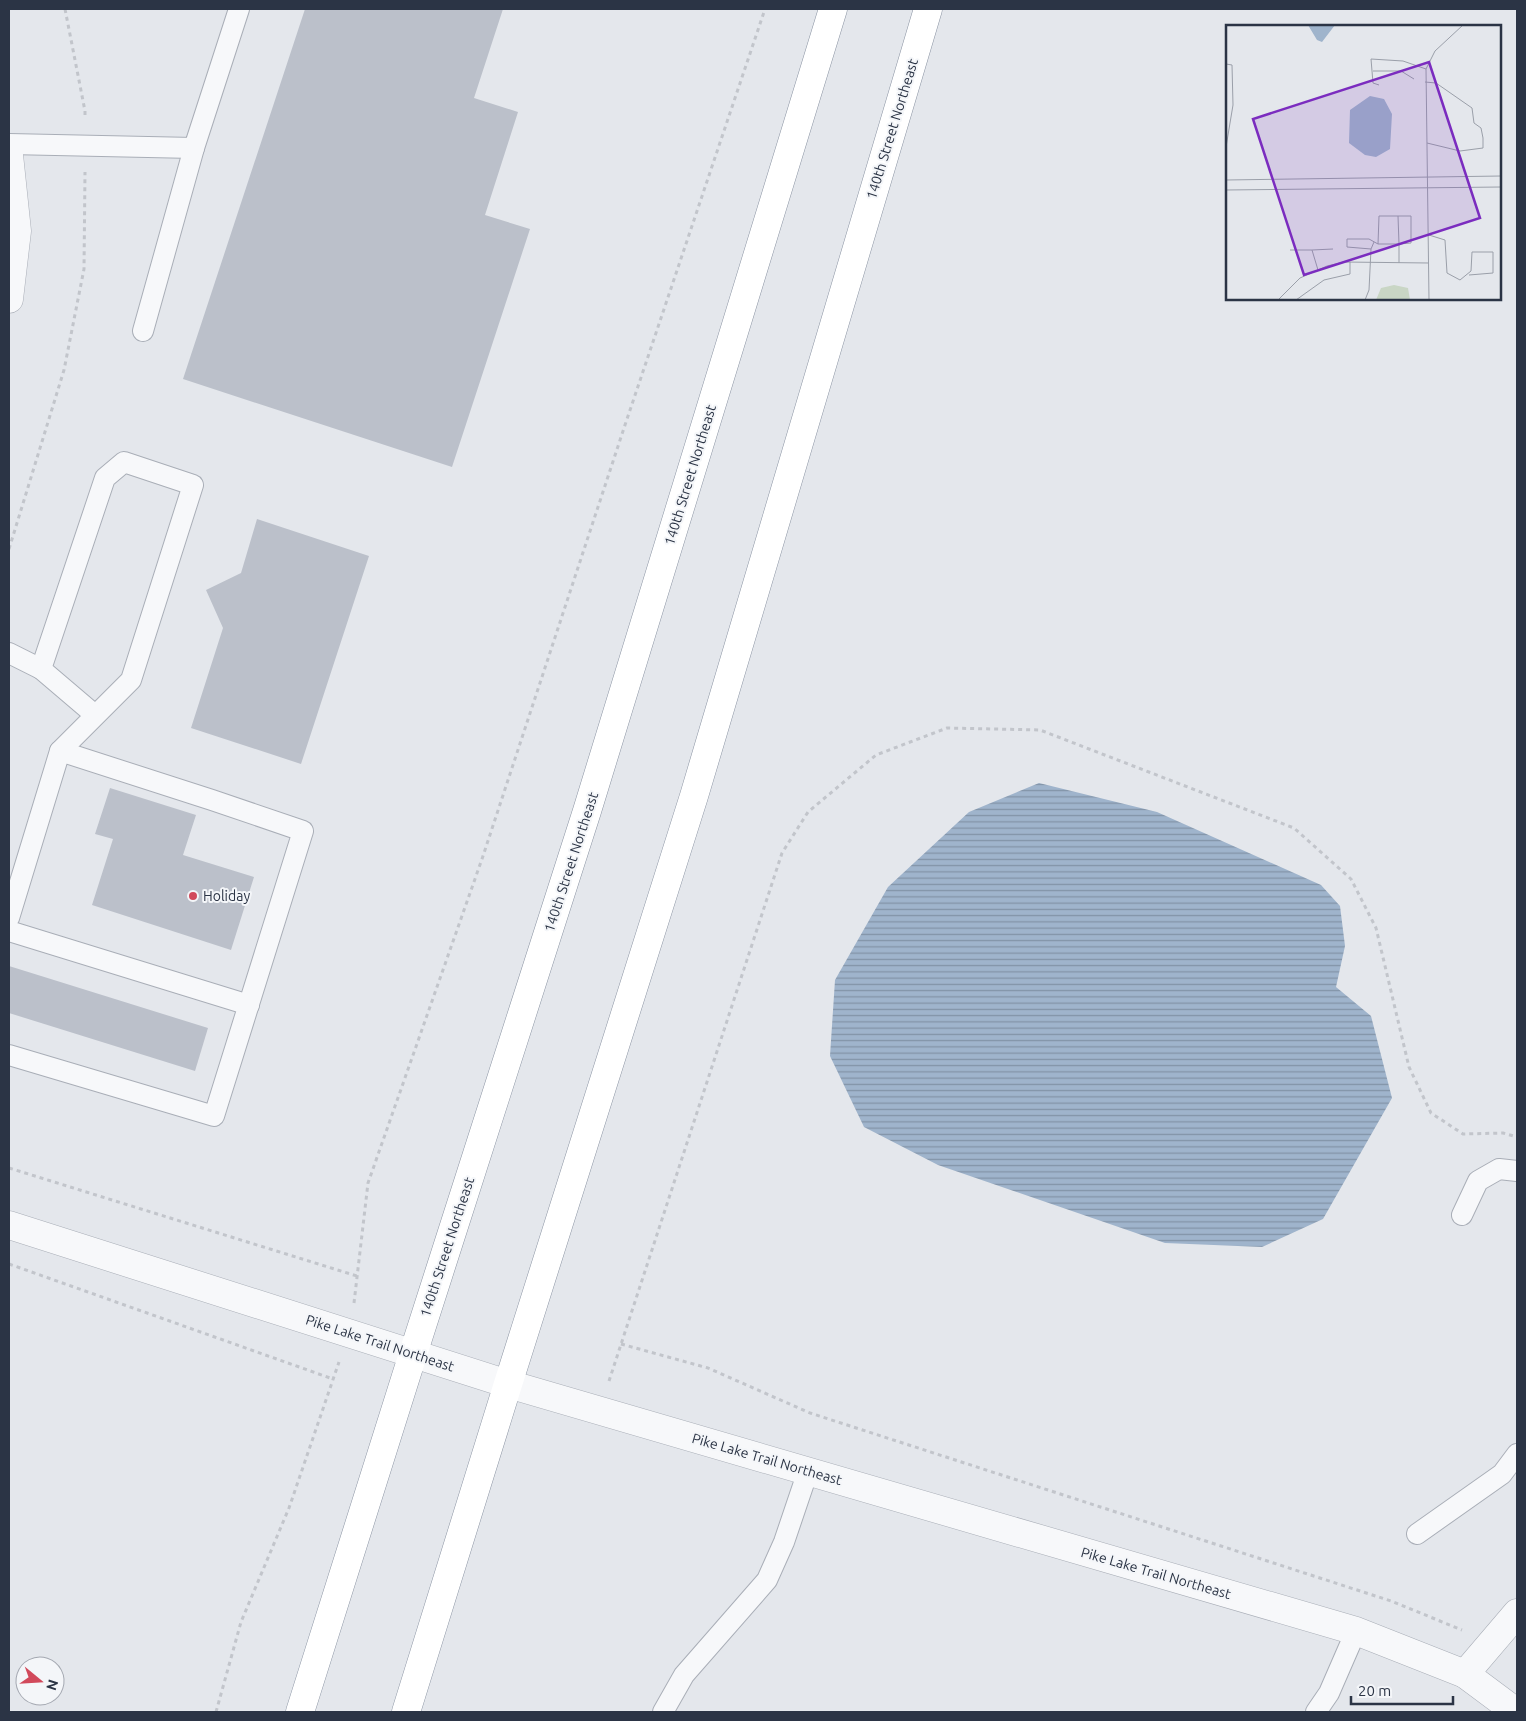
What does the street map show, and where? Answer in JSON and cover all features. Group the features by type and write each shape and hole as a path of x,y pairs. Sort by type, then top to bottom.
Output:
{"highway":[{"name":"140th Street Northeast","path":"300,1712 574,853 833,9"},
{"name":"140th Street Northeast","path":"406,1712 694,796 928,9"}],"street":[{"path":"9,155 17,231 9,299"},
{"name":"Pike Lake Trail Northeast","path":"9,1225 508,1384 1356,1631 1465,1674 1516,1712"},
{"path":"1465,1674 1517,1613"}],"lane":[{"path":"143,331 194,148 239,9"},
{"path":"9,144 194,148"},
{"path":"9,918 60,751 131,680 193,485 124,462 105,478 41,669"},
{"path":"9,653 41,669 95,715"},
{"path":"9,1055 214,1116 303,831 60,751"},
{"path":"9,931 249,1005"},
{"path":"1462,1214 1478,1181 1499,1169 1517,1171"},
{"path":"1417,1534 1502,1474 1517,1454"},
{"path":"663,1712 684,1675 767,1580 784,1542 808,1471"},
{"path":"1316,1712 1329,1693 1356,1631"}],"path":[{"path":"9,549 64,370 84,269 85,111 65,9"},
{"path":"216,1712 241,1622 289,1508 350,1334 368,1183 482,859 765,9"},
{"path":"600,1410 782,854 808,812 876,755 947,728 1040,730 1294,828 1351,879 1376,928 1409,1067 1431,1113 1463,1134 1503,1132 1517,1137"},
{"path":"9,1168 357,1276"},
{"path":"9,1264 333,1379"},
{"path":"621,1344 708,1368 810,1413 1391,1601 1493,1642"}],"water":[{"path":"1039,783 1157,812 1321,885 1340,906 1345,946 1336,987 1371,1016 1392,1098 1323,1219 1262,1247 1165,1243 938,1165 864,1127 830,1056 835,980 888,887 969,812"}],"building":[{"path":"305,9 503,9 474,98 518,112 485,215 530,229 452,467 183,379"},
{"path":"257,519 369,556 301,764 191,728 223,628 206,590 241,573"},
{"path":"110,788 196,815 183,855 254,877 231,950 92,905 113,839 95,834"},
{"path":"9,966 208,1028 195,1071 9,1013"}],"place":[{"name":"Holiday","path":"193,896"}]}
